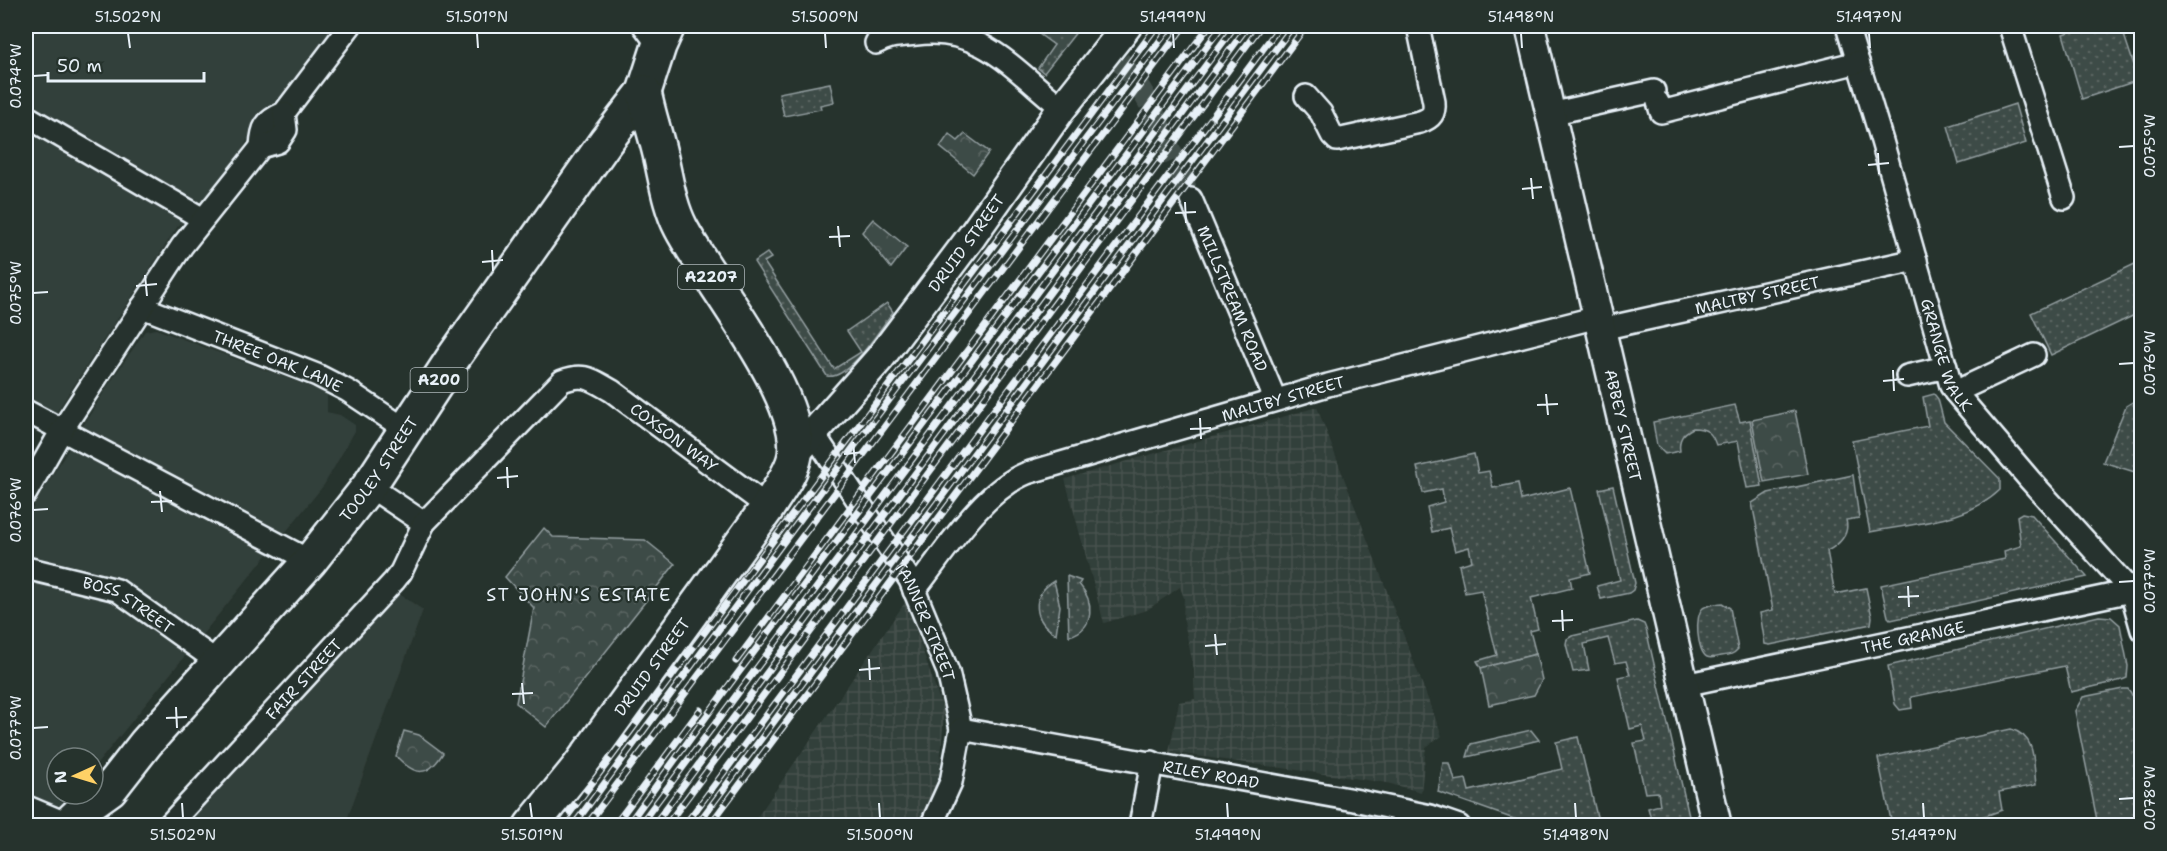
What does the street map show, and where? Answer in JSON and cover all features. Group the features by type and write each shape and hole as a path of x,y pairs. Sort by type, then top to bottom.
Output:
{"main road":[{"name":"DRUID STREET","path":"805,444 880,358 972,236 1062,108 1114,56 1127,26"},
{"name":"ABBEY STREET","path":"1530,26 1717,825"},
{"name":"TOOLEY STREET","path":"66,825 110,789 146,743 310,561 369,486 405,429 606,141 644,92 661,30"},
{"name":"TANNER STREET","path":"644,92 666,184 680,226 756,346 790,414 795,436 805,444 768,507"},
{"name":"DRUID STREET","path":"531,825 579,766 768,507"},
{"path":"26,813 57,825"}],"street":[{"path":"26,493 62,430 182,246 261,147 279,142 286,130 285,113 350,26"},
{"path":"1306,96 1321,113 1337,141 1420,122 1430,117 1434,111 1434,102 1418,26"},
{"name":"GRANGE WALK","path":"1847,26 1955,392 2030,480 2136,590 2142,630"},
{"path":"2010,26 2064,198"},
{"path":"876,43 888,36 932,32 966,37 990,49 1062,108"},
{"path":"1550,114 1656,96 1661,112 1858,62"},
{"path":"26,116 203,219"},
{"name":"MILLSTREAM ROAD","path":"1191,199 1275,399"},
{"name":"MALTBY STREET","path":"914,591 984,502 994,492 1019,476 1275,399 1599,323 1916,260"},
{"name":"THREE OAK LANE","path":"142,307 317,375 348,391 405,429"},
{"path":"1955,392 2034,354"},
{"path":"1907,376 1946,367"},
{"name":"COXSON WAY","path":"574,377 587,377 612,391 768,507"},
{"name":"FAIR STREET","path":"168,825 394,581 401,572 423,523 562,381 574,377"},
{"path":"26,411 310,561"},
{"name":"TANNER STREET","path":"805,444 910,580 948,672 961,729 951,782 931,825"},
{"path":"369,486 423,523"},
{"name":"BOSS STREET","path":"26,568 117,590 219,663"},
{"name":"THE GRANGE","path":"1684,685 2136,590"},
{"name":"RILEY ROAD","path":"961,729 1152,762 1402,818 1459,825"},
{"path":"1140,825 1152,762"}],"shaded area":[{"path":"26,26 337,26 292,93 264,111 240,153 240,166 211,202 178,226 56,413 26,397"},
{"path":"156,329 327,393 327,412 340,415 355,425 355,431 324,485 105,754 105,746 45,746 45,806 58,806 50,809 26,801 26,518 107,387 145,331"},
{"path":"1317,407 1442,736 1426,747 1421,792 1387,783 1169,752 1179,702 1195,699 1194,670 1183,617 1184,598 1180,587 1147,610 1104,623 1065,479"},
{"path":"395,591 423,610 345,825 184,826"},
{"path":"906,601 944,713 938,792 923,825 751,826"}],"green space":[{"path":"1028,26 1081,26 1044,73 1038,68 1054,45"},
{"path":"2089,26 2121,26 2139,80 2082,99 2063,34"},
{"path":"830,83 834,102 820,105 821,109 784,116 779,93"},
{"path":"2015,104 2026,143 1959,164 1948,126"},
{"path":"949,134 958,141 965,134 989,152 973,174 940,147"},
{"path":"873,219 907,247 891,268 862,232"},
{"path":"767,253 771,258 764,262 834,369 861,352 847,331 887,303 893,312 863,352 845,370 836,375 827,376 754,262"},
{"path":"2139,262 2141,312 2051,355 2031,313"},
{"path":"1934,394 1938,399 1944,422 2000,479 2000,490 1987,501 1956,515 1870,532 1852,441 1928,426 1923,397"},
{"path":"2141,397 2141,474 2103,462 2126,406"},
{"path":"1735,405 1740,422 1750,420 1762,486 1747,488 1738,441 1716,445 1708,432 1693,428 1682,437 1680,451 1665,454 1657,446 1653,422"},
{"path":"1795,411 1808,474 1764,482 1752,420"},
{"path":"1474,454 1478,473 1489,471 1493,488 1518,483 1521,500 1570,488 1590,573 1570,578 1572,588 1531,598 1538,629 1530,631 1536,654 1481,668 1477,661 1497,655 1481,590 1465,593 1459,565 1472,561 1469,547 1455,551 1449,528 1432,532 1427,507 1444,502 1442,489 1423,493 1417,467"},
{"path":"1853,475 1859,518 1846,520 1843,539 1827,551 1835,594 1866,588 1872,617 1871,624 1770,645 1765,644 1760,613 1773,610 1752,503 1768,493"},
{"path":"1613,486 1635,583 1633,590 1629,593 1601,599 1597,586 1620,580 1599,489"},
{"path":"2022,513 2032,515 2087,577 1891,620 1888,617 1881,585 2005,559 2004,551 2021,546 2017,516"},
{"path":"544,528 553,537 645,540 675,564 546,727 516,703 534,608 505,577"},
{"path":"1067,576 1081,581 1079,584 1090,606 1088,621 1084,627 1069,636"},
{"path":"1054,581 1060,606 1056,634 1048,629 1037,608 1041,593"},
{"path":"1722,603 1730,608 1738,649 1731,654 1709,658 1704,654 1699,641 1698,618 1703,608"},
{"path":"2099,616 2111,617 2120,625 2128,666 2127,678 2071,692 2065,666 1911,697 1912,708 1900,710 1895,704 1888,666"},
{"path":"1637,621 1644,624 1646,629 1691,825 1653,825 1648,808 1660,805 1658,792 1645,793 1634,743 1646,741 1642,726 1630,729 1618,677 1630,675 1626,661 1615,663 1608,638 1584,644 1589,670 1573,672 1566,644 1567,639"},
{"path":"1536,654 1542,680 1534,695 1489,705 1481,668"},
{"path":"2128,689 2133,699 2140,733 2141,825 2098,825 2075,711 2083,697"},
{"path":"2011,729 2019,733 2030,744 2036,785 1999,792 2002,810 1989,815 1948,823 1892,825 1878,758"},
{"path":"1531,730 1539,740 1467,757 1471,744"},
{"path":"404,731 419,735 443,753 432,767 427,770 415,770 396,756"},
{"path":"1578,737 1599,825 1531,825 1438,792 1443,763 1450,763 1455,781 1466,779 1469,791 1562,769 1556,742"}],"tunnel":[{"path":"1120,61 1152,109 1191,199"}],"railway":[{"path":"560,826 1157,26"},
{"path":"573,826 853,448 1171,26"},
{"path":"586,826 1184,26"},
{"path":"736,661 1209,26"},
{"path":"627,826 724,692 1222,26"},
{"path":"639,826 1235,26"},
{"path":"653,826 1248,26"},
{"path":"666,826 1261,26"},
{"path":"684,826 1280,26"},
{"path":"696,826 1293,26"},
{"path":"709,826 1306,26"},
{"path":"614,826 700,710"}],"district":[{"name":"ST JOHN'S ESTATE","path":"579,595"}]}
